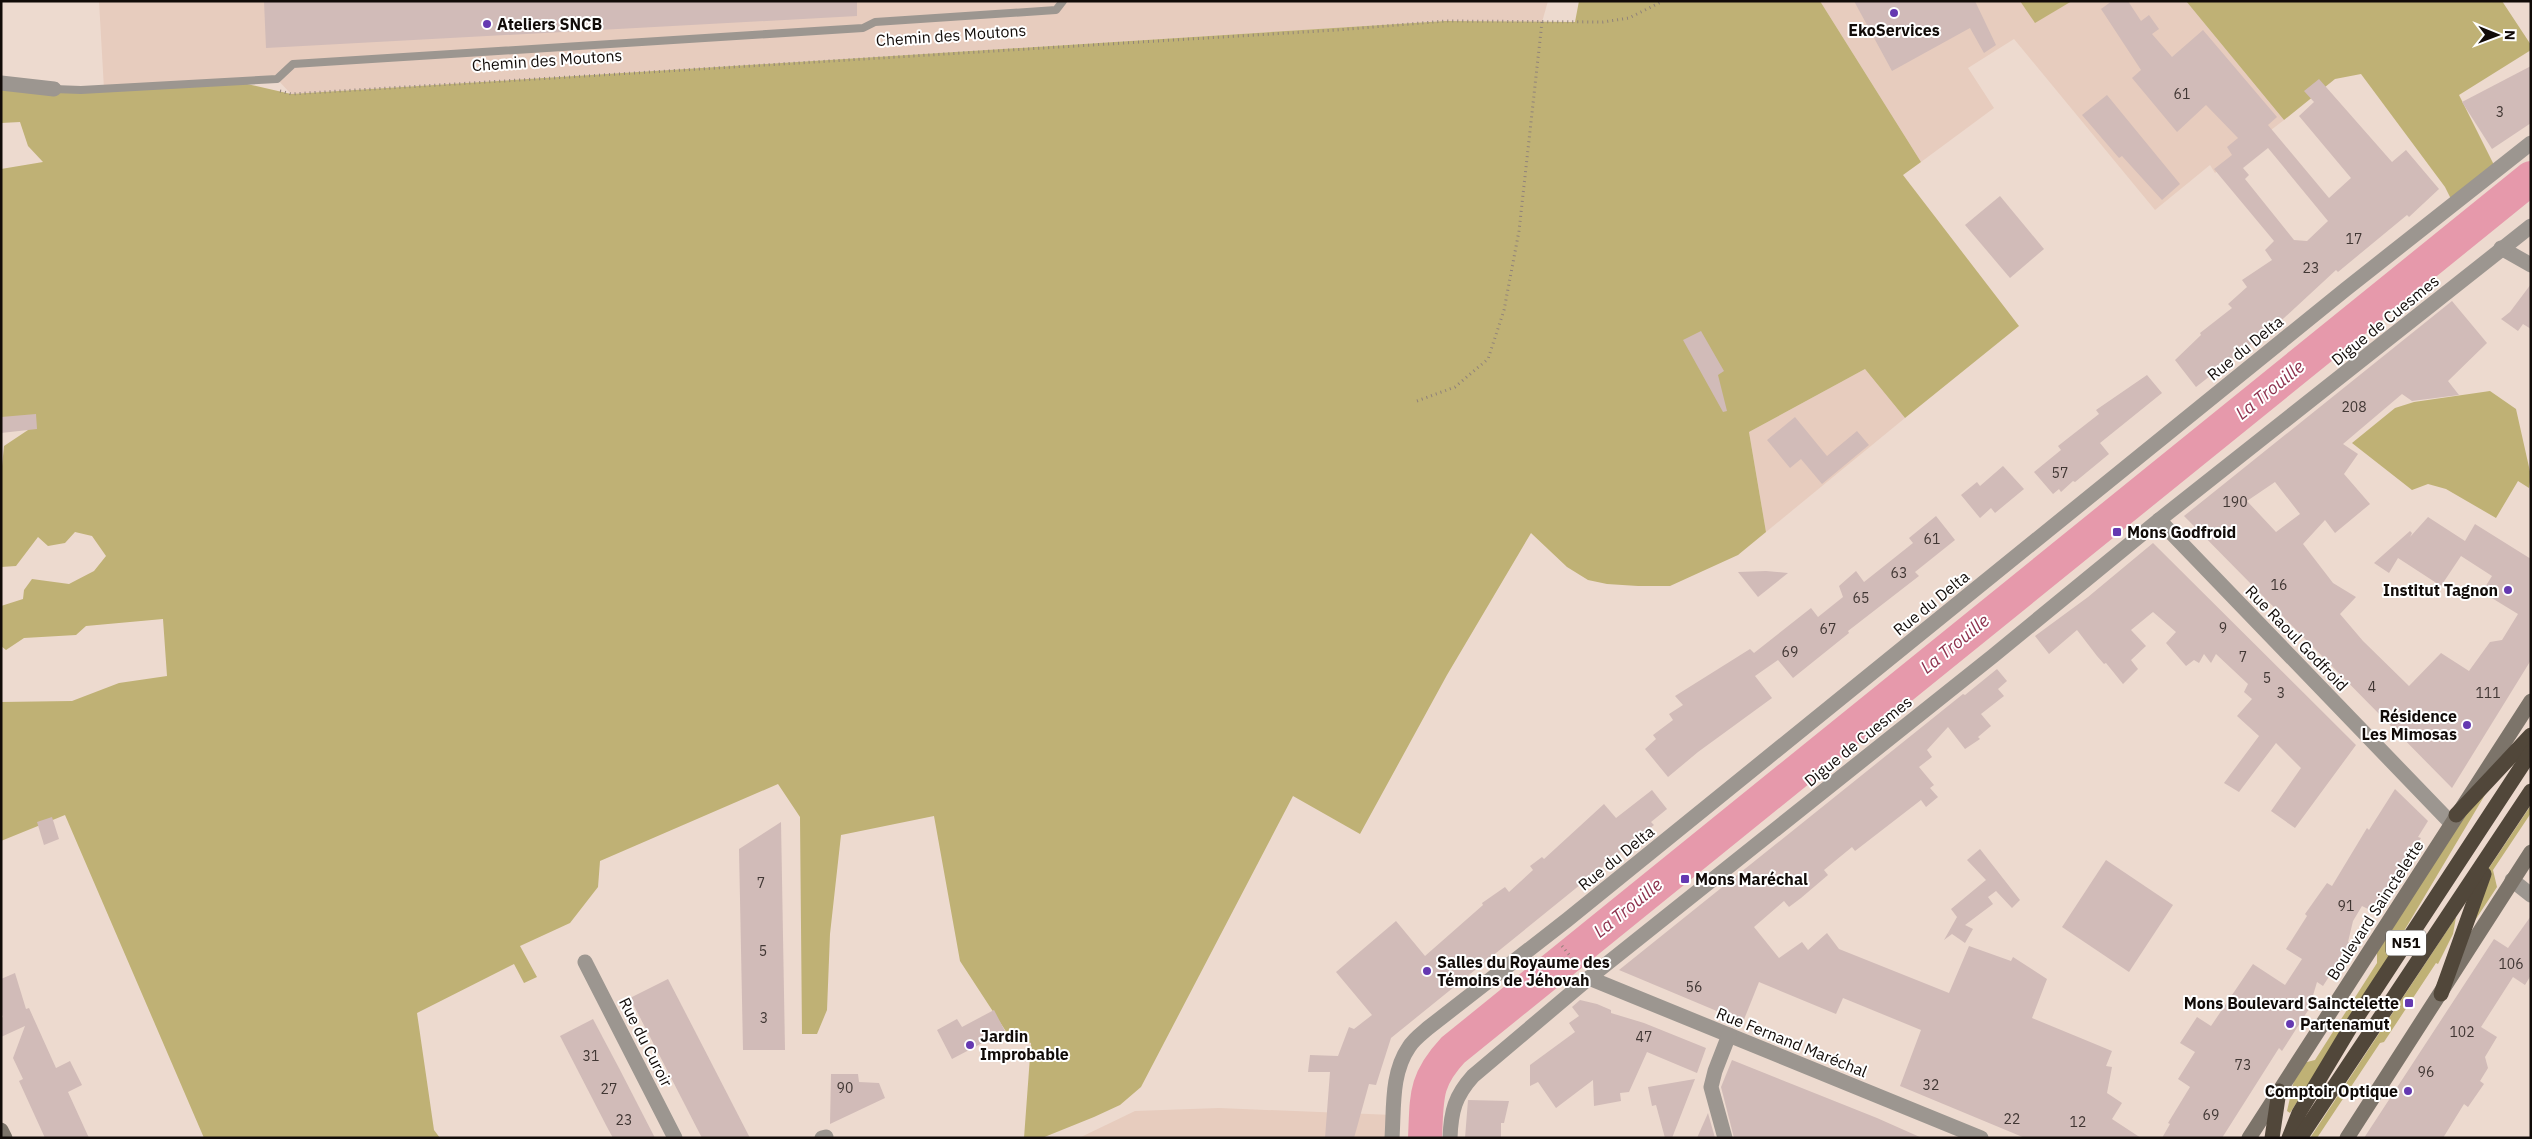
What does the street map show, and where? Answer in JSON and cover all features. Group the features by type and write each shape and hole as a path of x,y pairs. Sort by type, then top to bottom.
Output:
{"highway":[{"path":"2454,819 2531,735"},
{"name":"N51","path":"2289,1138 2299,1113 2350,1028 2531,752"},
{"path":"2300,1138 2531,791"},
{"path":"2441,994 2491,853"},
{"path":"2272,1138 2279,1091"}],"street":[{"path":"1,83 54,89"},
{"name":"Rue du Delta","path":"1392,1138 1395,1085 1400,1065 1409,1047 1428,1028 1568,920 2346,289 2531,143"},
{"name":"Digue de Cuesmes","path":"1450,1138 1451,1116 1460,1091 1473,1076 1585,974 1993,656 2159,520 2531,226"},
{"path":"2501,248 2531,265"},
{"name":"Rue Raoul Godfroid","path":"2159,520 2454,819"},
{"name":"Boulevard Sainctelette","path":"2249,1138 2531,701"},
{"path":"2347,1138 2531,852"},
{"path":"2512,880 2531,896"},
{"name":"Rue du Curoir","path":"585,962 675,1138"},
{"name":"Rue Fernand Maréchal","path":"1585,974 1981,1138"},
{"path":"1725,1138 1712,1087 1715,1071 1729,1035"},
{"path":"1,1130 5,1138"}],"lane":[{"path":"54,89 81,90 277,79 293,64 863,28 875,22 1056,10 1063,1"}],"path":[{"name":"Chemin des Moutons","path":"273,90 291,94 1337,30 1445,21 1603,22 1629,18 1663,1"},
{"path":"1417,401 1454,387 1488,359 1504,310 1519,231 1542,22"},
{"path":"1561,947 1585,974"}],"shaded area":[{"path":"99,1 1548,1 1542,22 1445,21 291,94 277,79 104,89"},
{"path":"1579,1 1820,1 1921,162 1903,175 2019,326 1905,418 1865,369 1749,432 1766,532 1738,555 1670,586 1607,584 1588,580 1567,567 1531,533 1447,675 1360,834 1293,796 1141,1087 1120,1105 1042,1138 1024,1138 1031,1043 1009,1036 960,961 934,816 841,835 830,934 827,1010 817,1034 802,1034 800,817 778,784 600,861 598,887 570,923 520,946 537,977 524,983 514,964 417,1013 434,1130 440,1138 204,1138 65,815 1,841 1,702 72,701 119,683 167,676 163,619 86,626 76,635 24,638 6,650 1,646 1,606 23,599 24,590 32,579 69,584 94,571 106,556 92,536 75,532 65,543 48,546 38,537 16,566 1,567 1,476 4,446 28,430 27,417 1,419 1,169 43,162 28,146 20,122 1,123 1,83 54,89 238,82 291,94 1445,21 1575,22"},
{"path":"1820,1 2186,1 2284,120 2215,173 2210,165 2155,210 2014,39 1968,68 1994,108 1921,162"},
{"path":"2020,1 2072,1 2035,23"},
{"path":"2186,1 2502,1 2531,45 2531,50 2459,95 2496,169 2453,203 2445,187 2361,74 2335,79 2284,120"},
{"path":"1865,369 1905,418 1766,532 1749,432"},
{"path":"2490,391 2516,409 2531,476 2529,488 2518,481 2496,518 2446,489 2428,484 2412,490 2352,443 2395,408 2414,402"},
{"path":"2498,773 2376,978 2290,1113 2287,1111 2295,1076 2303,1063 2315,1060 2377,963 2377,949 2472,802"},
{"path":"2531,805 2531,813 2493,870 2497,887 2474,922 2487,871"},
{"path":"2456,917 2453,934 2438,964 2436,963 2384,1042 2380,1043 2317,1138 2310,1138"},
{"path":"1219,1108 1393,1115 1392,1138 1079,1138 1135,1111"}],"building":[{"name":"Ateliers SNCB","path":"264,1 857,1 857,16 266,48"},
{"path":"1854,1 1975,1 1996,45 1984,53 1970,28 1892,71"},
{"path":"2112,1 2128,1 2141,21 2149,15 2159,29 2152,34 2172,57 2203,30 2277,117 2268,125 2329,198 2351,178 2299,116 2314,102 2304,91 2319,79 2392,162 2406,150 2439,189 2409,217 2407,215 2338,272 2336,270 2284,318 2196,387 2175,360 2201,335 2200,333 2232,308 2228,304 2247,287 2242,280 2272,260 2265,250 2274,241 2214,169 2232,155 2227,147 2238,138 2206,105 2177,132 2132,78 2141,70 2101,9","holes":["2268,148 2328,221 2307,241 2294,240 2245,179 2249,175 2243,168"]},
{"path":"2531,66 2531,123 2492,149 2462,102"},
{"path":"2107,95 2180,184 2162,200 2122,156 2119,158 2082,115"},
{"path":"2000,196 2044,249 2010,278 1965,225"},
{"path":"2531,284 2531,329 2523,324 2518,331 2501,319 2510,312"},
{"path":"2452,301 2487,343 2448,381 2459,395 2412,401 2402,394 2343,444 2358,454 2344,474 2370,504 2335,533 2325,520 2303,544 2333,583 2356,597 2340,614 2363,641 2409,686 2441,653 2469,671 2490,642 2502,640 2518,614 2482,592 2492,576 2461,556 2441,586 2398,558 2389,573 2374,563 2410,531 2412,533 2410,537 2428,517 2465,541 2475,524 2531,559 2531,660 2452,788 2184,516","holes":["2275,482 2300,514 2276,532 2247,501"]},
{"path":"1701,331 1724,371 1718,375 1727,411 1723,412 1683,340"},
{"path":"2147,375 2162,393 2100,443 2109,454 2061,492 2059,489 2053,494 2034,472 2061,450 2058,446 2099,414 2096,410"},
{"path":"36,414 37,429 1,433 1,417"},
{"path":"1795,417 1827,456 1857,431 1869,445 1822,484 1801,459 1790,468 1767,440"},
{"path":"2003,466 2024,489 1995,513 1991,508 1980,518 1961,495 1977,482 1980,486"},
{"path":"1936,516 1955,540 1915,572 1919,576 1848,631 1849,633 1793,678 1778,660 1755,676 1772,698 1698,752 1668,777 1645,749 1656,739 1653,735 1673,720 1669,714 1683,705 1675,696 1750,649 1754,653 1811,608 1818,617 1843,597 1839,586 1856,571 1864,582 1913,543 1909,538"},
{"path":"2153,543 2356,745 2295,828 2271,811 2301,768 2276,743 2239,792 2224,783 2259,736 2237,716 2252,699 2244,692 2248,684 2216,654 2211,663 2204,654 2199,663 2194,660 2186,666 2166,643 2176,632 2153,612 2131,630 2146,646 2131,660 2138,669 2123,684 2106,663 2104,664 2097,656 2077,630 2049,654 2035,636 2088,597"},
{"path":"1766,571 1788,573 1758,597 1738,572"},
{"path":"1997,669 2007,681 1998,689 2004,696 1981,714 1991,726 1978,737 1980,739 1965,749 1948,727 1927,750 1932,757 1919,767 1934,785 1930,788 1938,797 1926,807 1921,800 1855,851 1852,847 1824,870 1828,875 1801,898 1789,907 1784,901 1754,927 1779,958 1802,942 1808,950 1827,933 1839,949 1949,993 1969,946 2011,961 2013,957 2047,979 2032,1018 2112,1051 2106,1066 2112,1067 2107,1093 2122,1103 2112,1119 2141,1138 2025,1138 1900,1086 1921,1030 1843,998 1836,1014 1759,982 1743,1022 1619,970 1963,694 1965,695"},
{"path":"2395,789 2428,821 2418,837 2421,838 2372,911 2362,906 2353,921 2348,942 2350,944 2323,986 2317,982 2309,1009 2282,1051 2279,1048 2222,1138 2162,1138 2170,1124 2168,1123 2190,1087 2178,1079 2195,1052 2180,1043 2197,1017 2211,1026 2253,964 2285,985 2302,959 2286,949 2307,916 2305,914 2327,883 2332,886 2367,828 2369,830"},
{"path":"1652,790 1667,809 1651,822 1654,825 1391,1038 1376,1085 1369,1084 1354,1138 1325,1138 1330,1072 1308,1072 1310,1055 1338,1056 1349,1027 1354,1029 1372,1015 1336,972 1396,921 1425,956 1483,905 1482,903 1505,887 1509,892 1533,870 1530,866 1542,857 1544,859 1604,804 1616,818"},
{"path":"52,817 59,839 44,845 37,822"},
{"path":"781,822 785,1050 743,1050 739,849"},
{"path":"1980,849 2020,900 2012,908 1996,891 1988,897 1993,904 1965,925 1973,929 1965,943 1952,934 1944,940 1957,917 1951,909 1986,880 1967,860"},
{"path":"2106,860 2173,905 2129,972 2062,927"},
{"path":"2531,916 2531,975 2525,985 2513,977 2481,1027 2497,1037 2485,1057 2488,1068 2480,1081 2484,1084 2468,1107 2464,1104 2443,1138 2364,1138 2494,939 2508,948"},
{"path":"15,973 26,1009 29,1008 56,1068 70,1061 82,1085 68,1092 89,1138 45,1138 19,1081 23,1079 13,1058 25,1026 1,1037 1,1018 3,1017 1,1012 1,979"},
{"path":"668,979 750,1138 702,1138 630,998"},
{"path":"1580,1000 1597,1004 1611,1010 1611,1013 1644,1023 1706,1048 1697,1073 1647,1052 1629,1092 1620,1093 1621,1101 1594,1106 1593,1080 1556,1108 1538,1082 1530,1086 1530,1065 1575,1032 1569,1023 1579,1016 1572,1007"},
{"path":"994,1010 1005,1031 952,1059 937,1030 957,1019 962,1027"},
{"path":"593,1019 655,1138 613,1138 607,1127 560,1036"},
{"path":"1732,1060 1922,1138 1734,1138 1721,1087"},
{"path":"831,1074 858,1074 859,1082 879,1083 885,1098 830,1124"},
{"path":"1695,1079 1672,1138 1665,1138 1656,1105 1652,1106 1648,1087"},
{"path":"1468,1100 1509,1101 1504,1123 1501,1123 1501,1138 1465,1138"},
{"path":"1708,1113 1715,1138 1697,1138"}],"waterway":[{"name":"La Trouille","path":"1425,1138 1427,1101 1432,1081 1453,1050 2531,178"}],"place":[{"name":"EkoServices","path":"1894,13"},
{"name":"Ateliers SNCB","path":"487,24"},
{"name":"Mons Godfroid","path":"2117,532"},
{"name":"Institut Tagnon","path":"2508,590"},
{"name":"Résidence Les Mimosas","path":"2467,725"},
{"name":"Mons Maréchal","path":"1685,879"},
{"name":"Salles du Royaume des Témoins de Jéhovah","path":"1427,971"},
{"name":"Mons Boulevard Sainctelette","path":"2409,1003"},
{"name":"Partenamut","path":"2290,1024"},
{"name":"Jardin Improbable","path":"970,1045"},
{"name":"Comptoir Optique","path":"2408,1091"}]}
